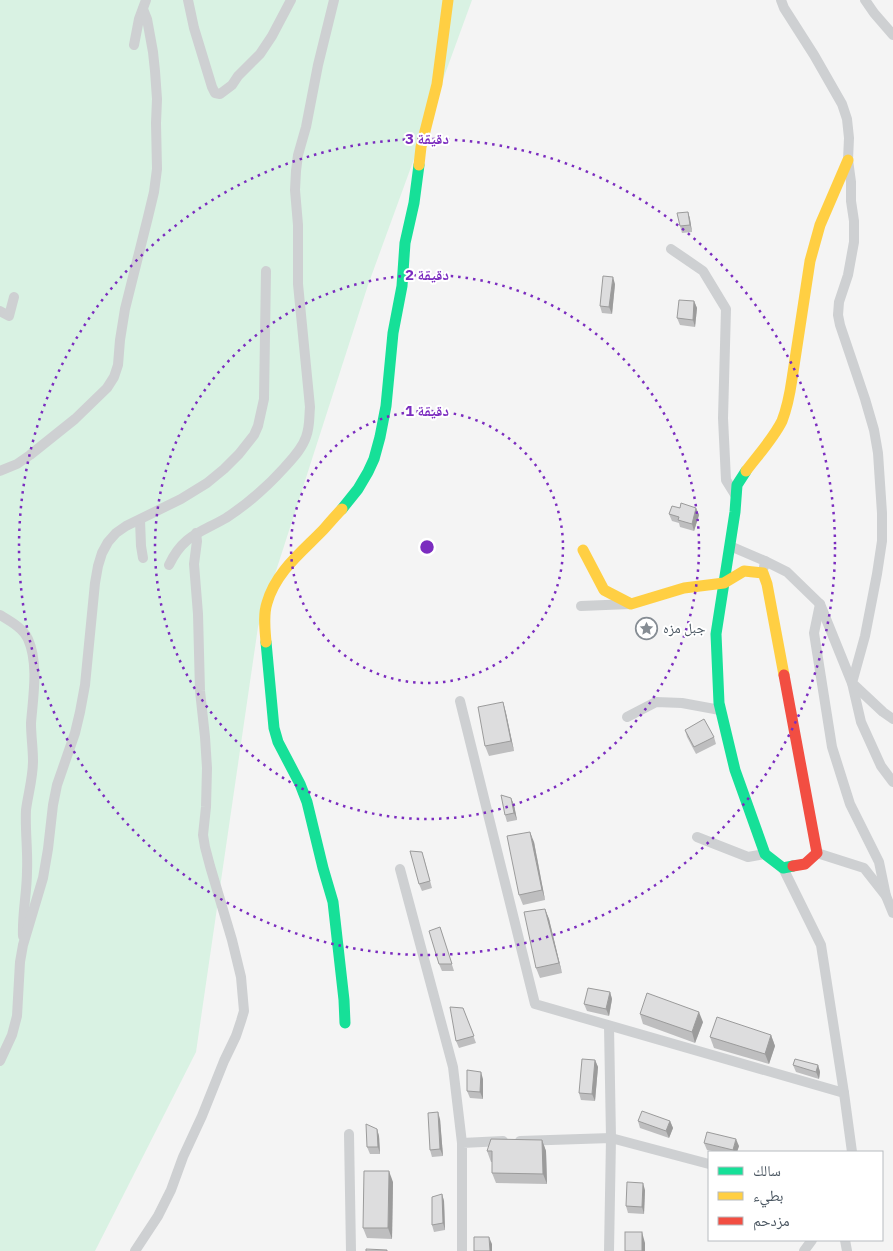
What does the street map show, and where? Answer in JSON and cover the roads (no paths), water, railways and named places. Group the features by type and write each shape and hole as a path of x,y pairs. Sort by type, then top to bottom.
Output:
{"street":[{"path":"188,0 212,87 215,93 220,94 232,85 238,76 260,54 272,36 290,0"},
{"path":"169,565 173,555 185,541 255,498 294,457 307,436 310,407 298,284 296,171 318,65 334,0"},
{"path":"345,1024 333,902 308,802 278,742 274,728 266,653 266,613 273,588 289,563 342,509 358,489 374,459 386,406 393,333 402,286 405,243 414,203 421,147 437,84 448,0"},
{"path":"781,0 842,104 847,119 849,138 848,160 851,182 850,201 854,221 854,242 848,275 839,302 838,315 874,430 878,453 882,513 882,541 877,574 865,636 852,683"},
{"path":"865,0 893,35"},
{"path":"134,45 139,19 145,5"},
{"path":"0,471 17,464 30,455 75,419 107,388 114,377 118,365 125,309 154,192 157,169 157,99 154,52 145,5"},
{"path":"848,160 820,225 810,261 792,379 782,420 737,485 730,546 716,634 719,703 735,770 765,854 783,868 821,945 852,1151"},
{"path":"672,249 704,271 726,309 723,418 726,480 736,497"},
{"path":"0,1061 12,1035 17,1016 20,962 23,945 43,878 57,785 75,733 80,712 85,685 95,583 102,553 116,533 126,526 207,483 239,454 254,435 264,399 266,271"},
{"path":"0,311 9,316 14,297"},
{"path":"140,520 143,558"},
{"path":"134,1251 158,1216 171,1190 183,1157 236,1036 244,1010 241,977 210,866 204,836 207,768 200,692 198,614 194,564 197,541 196,533"},
{"path":"730,546 786,572 820,604 852,683 861,722 881,766 893,782"},
{"path":"583,550 604,590 631,604"},
{"path":"765,561 763,573 771,603 817,853"},
{"path":"581,606 631,604 684,588 724,583 744,571 763,573"},
{"path":"820,604 814,633 832,747 850,804 879,862 886,896 893,914"},
{"path":"0,615 17,625 28,639 34,667 35,692 31,724 33,761 26,808 28,869 23,910 23,945"},
{"path":"852,683 893,719"},
{"path":"460,700 535,1004 844,1093"},
{"path":"627,717 656,702 682,703 720,710"},
{"path":"697,837 748,857 765,854"},
{"path":"783,868 805,864 817,853"},
{"path":"817,853 864,868 886,896"},
{"path":"400,869 453,1067 462,1142 462,1251"},
{"path":"608,1251 611,1138 610,1026"},
{"path":"348,1134 351,1251"},
{"path":"462,1142 611,1138 708,1164"}],"place":[{"name":"جبل مزه","path":"647,628"}]}
